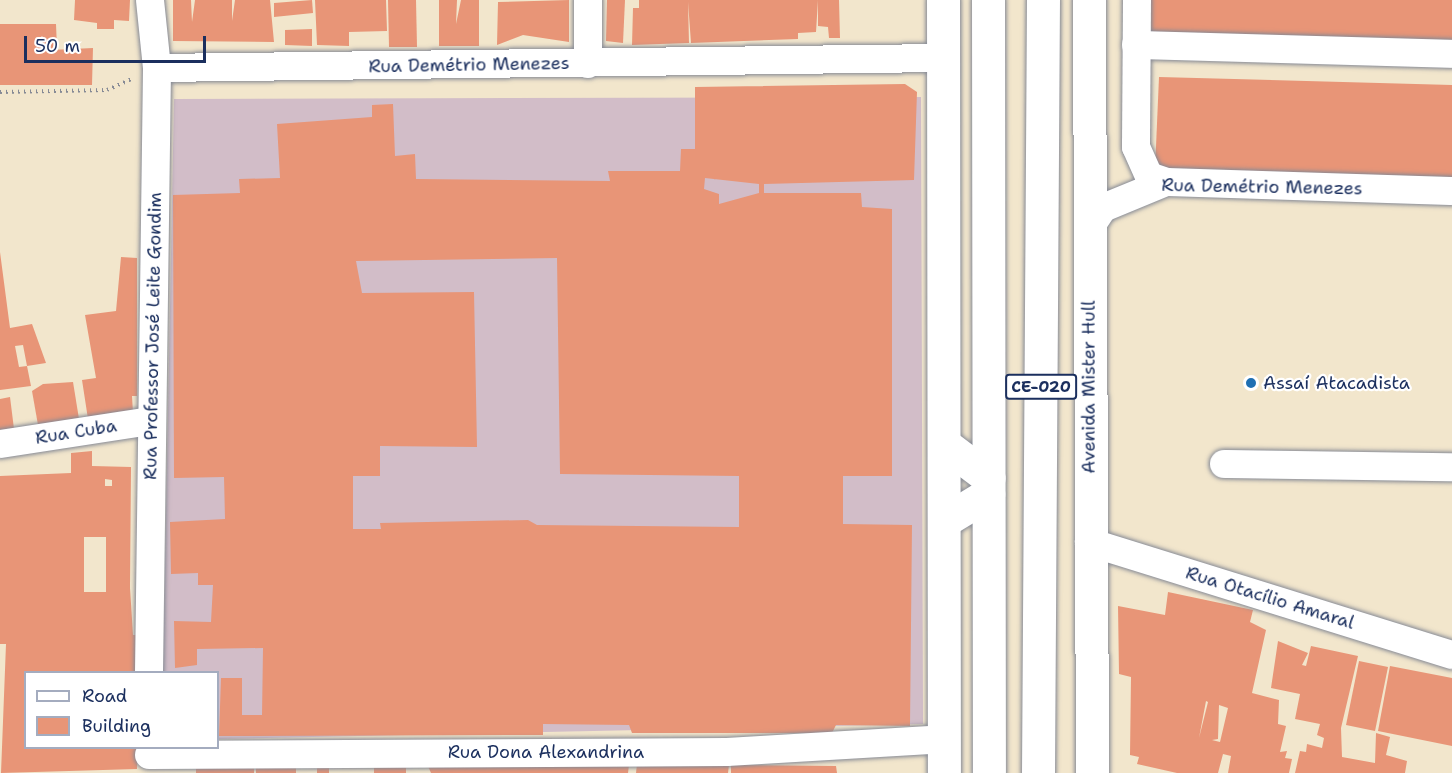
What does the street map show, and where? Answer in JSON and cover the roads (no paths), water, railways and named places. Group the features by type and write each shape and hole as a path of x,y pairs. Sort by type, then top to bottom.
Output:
{"main road":[{"path":"943,0 944,773"},
{"name":"CE-020","path":"987,0 989,773"},
{"name":"CE-020","path":"1038,773 1043,0"},
{"name":"Avenida Mister Hull","path":"1090,2 1089,542 1092,773"},
{"path":"944,444 988,486 944,521"}],"street":[{"name":"Rua Professor José Leite Gondim","path":"149,671 157,68 150,0"},
{"path":"588,0 588,64"},
{"path":"1137,0 1136,147 1149,176 1166,182"},
{"path":"1136,45 1452,54"},
{"name":"Rua Demétrio Menezes","path":"157,68 943,58"},
{"name":"Rua Demétrio Menezes","path":"1089,229 1103,207 1166,182 1452,191"},
{"name":"Rua Cuba","path":"0,444 152,421"},
{"path":"1224,464 1452,467"},
{"name":"Rua Otacílio Amaral","path":"1089,542 1452,654"},
{"name":"Rua Dona Alexandrina","path":"149,758 404,752 633,762 727,752 943,739"},
{"path":"404,752 426,773"}],"place":[{"name":"Assaí Atacadista","path":"1251,383"}]}
